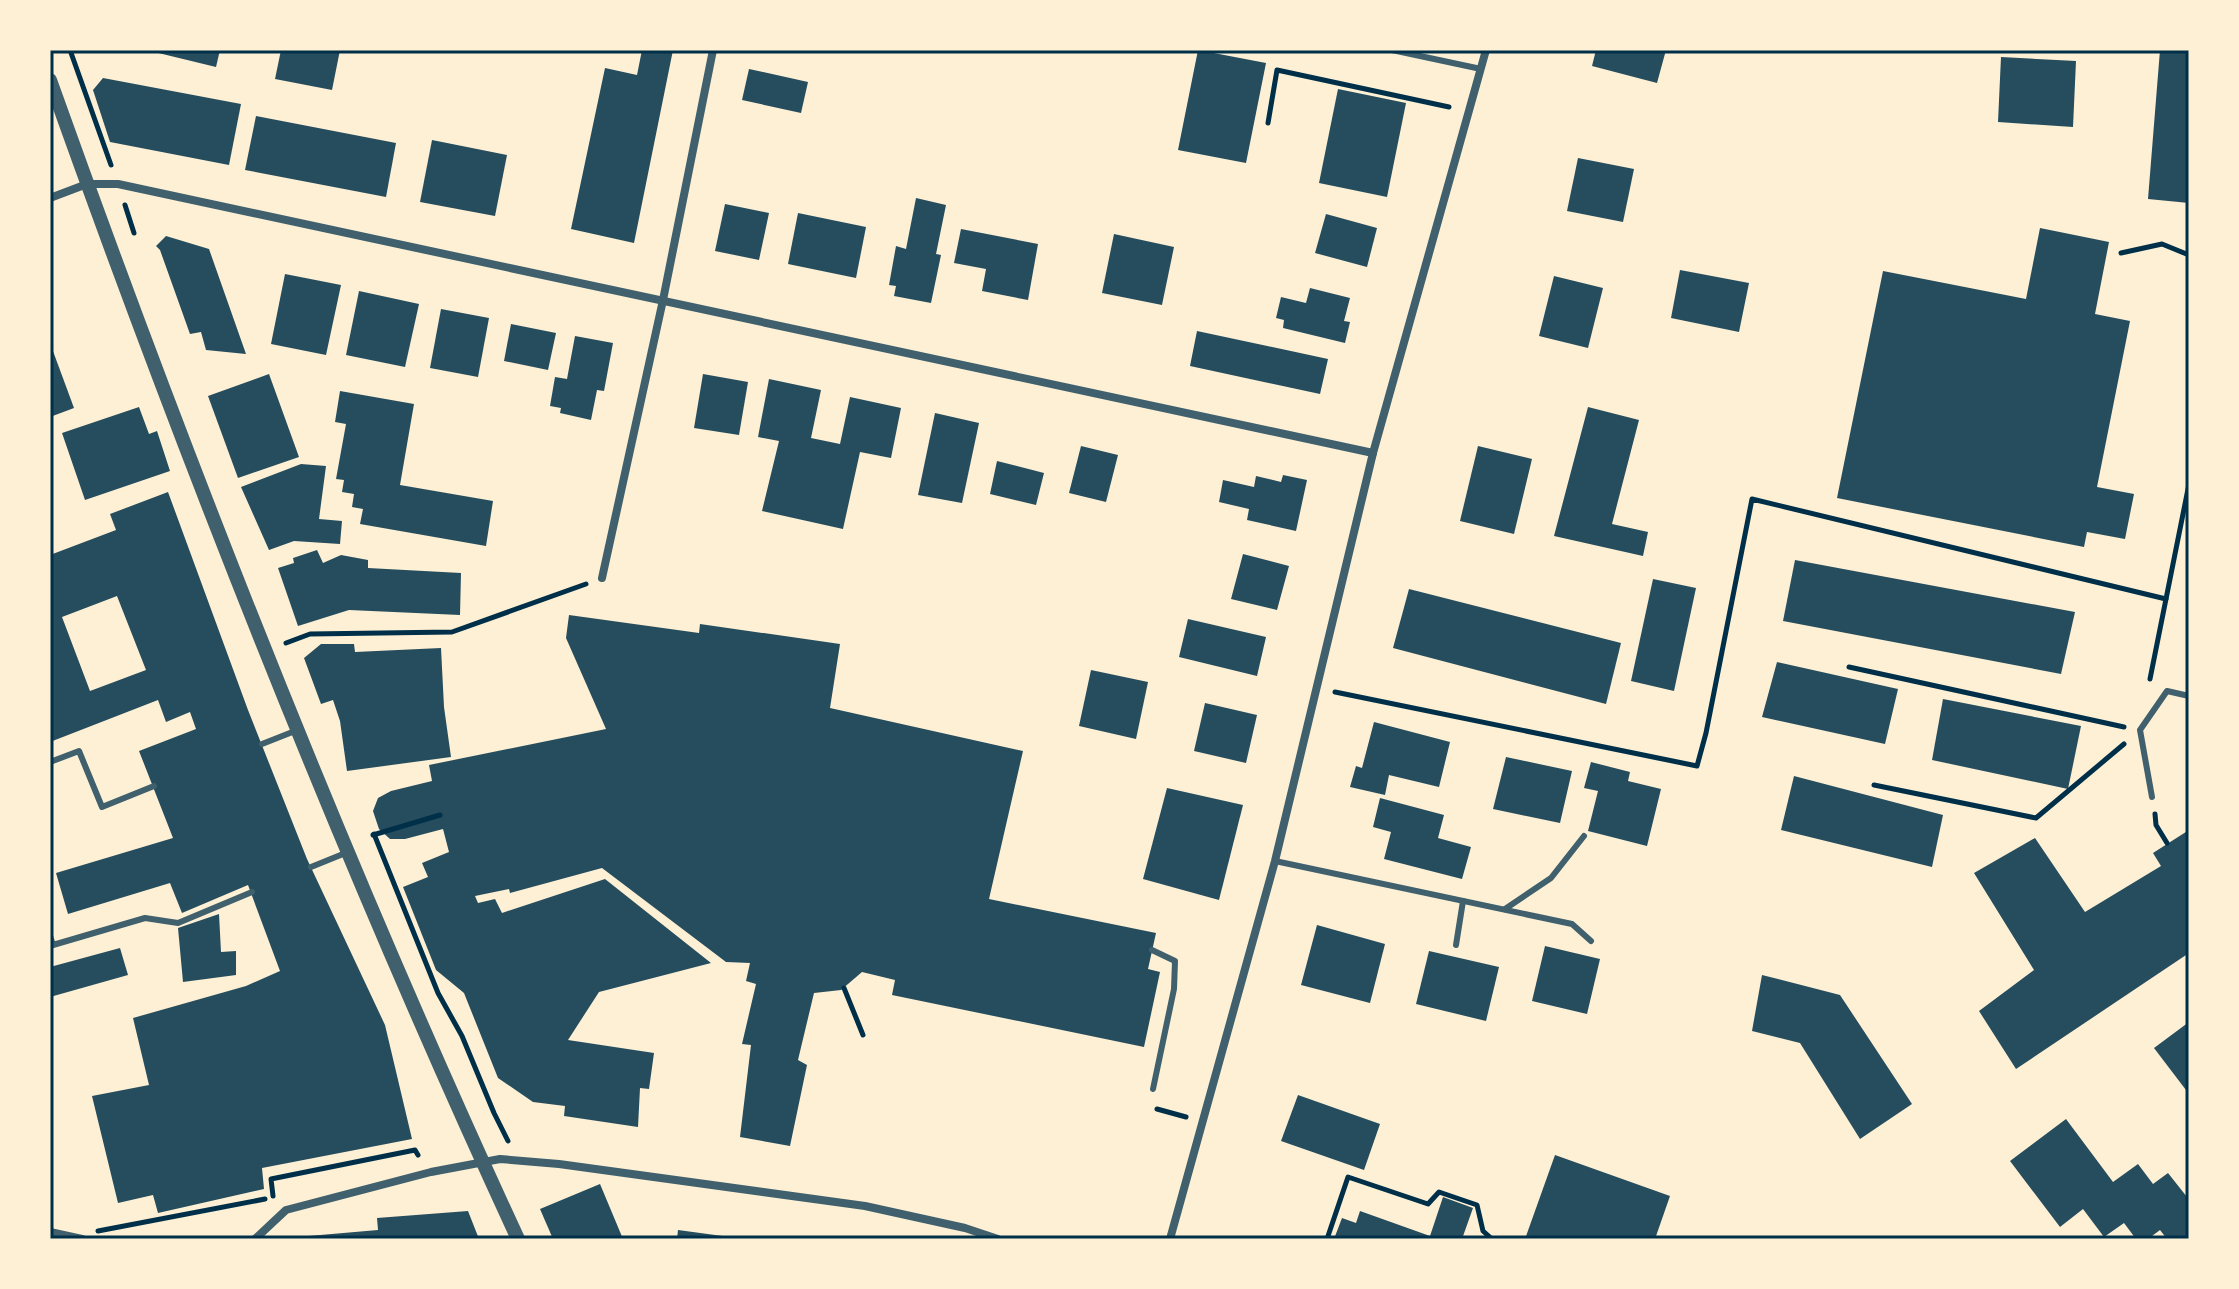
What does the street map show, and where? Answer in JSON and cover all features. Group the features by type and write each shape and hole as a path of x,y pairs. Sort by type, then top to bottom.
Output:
{"street":[{"path":"602,578 663,300 713,50"},
{"path":"1170,1239 1275,861 1373,453 1486,50"},
{"path":"50,80 295,731 518,1239"},
{"path":"50,198 87,184 118,184 1373,453"},
{"path":"255,1239 286,1210 482,1160 509,1159 865,1206 965,1228 998,1239"},
{"path":"50,1232 82,1239"}],"lane":[{"path":"1392,50 1481,69"},
{"path":"2152,797 2140,730 2167,691 2189,696"},
{"path":"262,744 295,731"},
{"path":"50,762 79,751 102,807 154,786"},
{"path":"1505,909 1551,878 1584,836"},
{"path":"311,867 347,848"},
{"path":"1275,861 1572,924 1591,941"},
{"path":"50,936 53,945 145,918 178,923 252,892"},
{"path":"1456,945 1463,901"},
{"path":"1152,950 1175,961 1174,989 1153,1089"}],"path":[{"path":"70,50 118,184"},
{"path":"1268,123 1277,70 1469,112"},
{"path":"2121,253 2162,244 2189,255"},
{"path":"2150,682 2189,484"},
{"path":"1318,688 1697,766 1752,499 2166,599"},
{"path":"264,650 310,634 452,632 602,578"},
{"path":"1849,667 2140,730"},
{"path":"1874,785 2036,818 2140,730"},
{"path":"2152,797 2156,825 2167,843"},
{"path":"347,848 374,834 440,815"},
{"path":"374,834 438,993 462,1036 494,1113"},
{"path":"844,988 863,1035"},
{"path":"1149,1106 1204,1123"},
{"path":"72,1237 274,1197 271,1179 415,1150 431,1172"},
{"path":"1327,1239 1348,1177 1428,1204 1439,1192 1477,1205 1483,1231 1492,1239"}],"building":[{"path":"146,50 220,50 216,67"},
{"path":"281,50 340,50 332,90 275,79"},
{"path":"642,50 673,50 634,243 571,229 605,68 637,75"},
{"path":"1198,50 1266,63 1246,163 1178,150"},
{"path":"1596,50 1666,50 1657,83 1592,66"},
{"path":"2160,50 2189,50 2189,203 2148,199"},
{"path":"2001,57 2076,61 2073,127 1998,122"},
{"path":"749,69 808,82 801,113 742,100"},
{"path":"103,78 241,104 229,165 110,142 93,90"},
{"path":"1338,89 1406,103 1387,197 1319,183"},
{"path":"256,116 396,143 386,197 245,170"},
{"path":"432,140 507,155 495,216 420,202"},
{"path":"1578,158 1634,169 1623,222 1567,211"},
{"path":"916,198 946,205 936,254 941,255 931,303 894,296 896,286 889,285 896,246 906,249"},
{"path":"725,204 769,213 759,260 715,251"},
{"path":"798,213 866,227 856,278 788,264"},
{"path":"1326,214 1377,228 1367,267 1315,253"},
{"path":"2040,228 2109,242 2095,314 2130,321 2097,487 2134,494 2125,539 2087,532 2084,547 1837,498 1883,271 2026,299"},
{"path":"961,229 1038,244 1028,300 982,291 986,269 954,263"},
{"path":"1114,234 1174,247 1162,305 1102,293"},
{"path":"166,236 209,249 246,354 206,350 201,332 190,334 156,246"},
{"path":"1680,270 1749,283 1739,332 1671,318"},
{"path":"285,274 341,285 326,355 271,344"},
{"path":"1554,276 1603,288 1588,348 1539,336"},
{"path":"1310,288 1350,298 1344,321 1350,322 1345,343 1283,328 1284,320 1276,318 1281,297 1306,303"},
{"path":"359,291 419,304 405,367 346,355"},
{"path":"441,309 489,318 478,377 430,368"},
{"path":"511,324 556,333 548,370 504,361"},
{"path":"1197,331 1328,359 1320,394 1190,366"},
{"path":"575,336 613,343 604,391 597,390 591,420 560,413 561,408 550,406 555,377 567,379"},
{"path":"50,343 74,408 50,417"},
{"path":"269,374 299,457 238,478 208,396"},
{"path":"703,374 748,382 739,435 694,428"},
{"path":"769,379 821,390 811,438 840,444 850,397 901,408 891,458 860,452 843,529 762,511 779,441 758,437"},
{"path":"340,391 414,404 400,485 493,501 486,546 360,524 363,509 352,507 354,494 342,492 344,480 336,479 346,424 335,422"},
{"path":"139,407 149,434 157,431 170,471 85,500 62,433"},
{"path":"1588,407 1639,420 1612,524 1648,532 1643,556 1554,536"},
{"path":"935,413 979,423 962,503 918,495"},
{"path":"1081,446 1118,455 1106,502 1069,493"},
{"path":"1478,446 1532,459 1514,534 1460,521"},
{"path":"997,461 1044,473 1036,505 990,494"},
{"path":"301,464 326,466 319,519 342,521 340,544 294,541 269,550 241,487"},
{"path":"1283,475 1307,480 1296,531 1247,520 1249,509 1219,502 1223,480 1254,487 1256,476 1281,482"},
{"path":"168,492 248,710 307,859 385,1025 412,1139 262,1168 264,1189 158,1213 153,1195 118,1203 92,1096 149,1085 133,1018 246,986 280,971 248,885 182,913 170,883 68,914 56,873 173,838 139,751 196,729 190,712 166,722 158,700 50,742 50,555 116,530 110,514","holes":["117,596 146,670 90,691 62,617"]},
{"path":"317,550 323,563 341,555 368,560 368,568 461,573 460,615 349,610 298,626 278,568 294,563 293,558"},
{"path":"1243,554 1289,566 1277,610 1231,599"},
{"path":"1795,560 2075,612 2061,674 1783,621"},
{"path":"1653,579 1696,588 1674,691 1631,681"},
{"path":"1409,589 1621,643 1606,704 1393,648"},
{"path":"569,615 699,633 700,624 840,644 830,708 1023,751 989,899 1156,933 1148,969 1160,972 1144,1047 892,995 895,980 862,972 841,990 814,993 798,1060 807,1065 790,1146 740,1137 751,1045 742,1044 756,984 746,981 750,963 726,962 602,868 510,893 509,889 475,896 478,903 495,899 502,913 605,879 711,963 599,992 568,1040 654,1053 649,1089 640,1088 638,1127 564,1116 565,1106 533,1102 498,1078 464,993 436,970 403,887 428,877 422,863 449,852 443,829 405,839 390,839 379,829 373,811 378,798 391,791 432,781 429,765 606,729 566,638"},
{"path":"1188,619 1266,637 1257,676 1179,657"},
{"path":"321,644 354,644 355,652 441,648 444,707 451,757 347,771 340,721 333,700 321,704 304,658"},
{"path":"1777,662 1898,689 1885,744 1762,717"},
{"path":"1091,670 1148,682 1136,739 1079,726"},
{"path":"1943,699 2081,726 2068,789 1932,760"},
{"path":"1205,703 1257,715 1246,763 1194,751"},
{"path":"1374,722 1450,742 1439,787 1389,775 1385,795 1350,787 1356,766 1362,768"},
{"path":"1506,757 1572,771 1560,823 1493,809"},
{"path":"1591,762 1630,772 1628,781 1661,789 1647,846 1588,831 1598,791 1584,788"},
{"path":"1794,776 1943,815 1932,867 1781,830"},
{"path":"1167,788 1243,805 1219,900 1143,879"},
{"path":"1380,798 1444,815 1438,838 1471,847 1462,879 1384,859 1391,832 1373,827"},
{"path":"2189,830 2189,953 2016,1069 1979,1011 2034,970 1974,873 2035,838 2085,912 2161,866 2153,853"},
{"path":"219,914 221,952 236,951 236,975 183,982 178,928"},
{"path":"1317,925 1385,944 1370,1003 1301,985"},
{"path":"1545,946 1600,959 1587,1014 1532,1001"},
{"path":"120,948 128,975 50,997 50,967"},
{"path":"1429,951 1499,967 1486,1021 1416,1004"},
{"path":"1762,975 1840,995 1912,1104 1860,1139 1800,1043 1752,1031"},
{"path":"2189,1022 2189,1094 2154,1048"},
{"path":"1298,1095 1380,1124 1364,1170 1281,1141"},
{"path":"2066,1119 2113,1182 2138,1164 2153,1184 2168,1173 2189,1196 2189,1239 2167,1239 2160,1230 2148,1239 2136,1239 2124,1223 2104,1237 2083,1209 2060,1227 2010,1161"},
{"path":"1555,1155 1670,1196 1655,1239 1525,1239"},
{"path":"600,1184 623,1239 553,1239 540,1209"},
{"path":"1443,1197 1473,1208 1462,1239 1334,1239 1342,1218 1356,1223 1360,1211 1430,1236"},
{"path":"468,1211 479,1239 297,1239 378,1230 377,1218"},
{"path":"678,1230 730,1237 730,1239 677,1239"}]}
